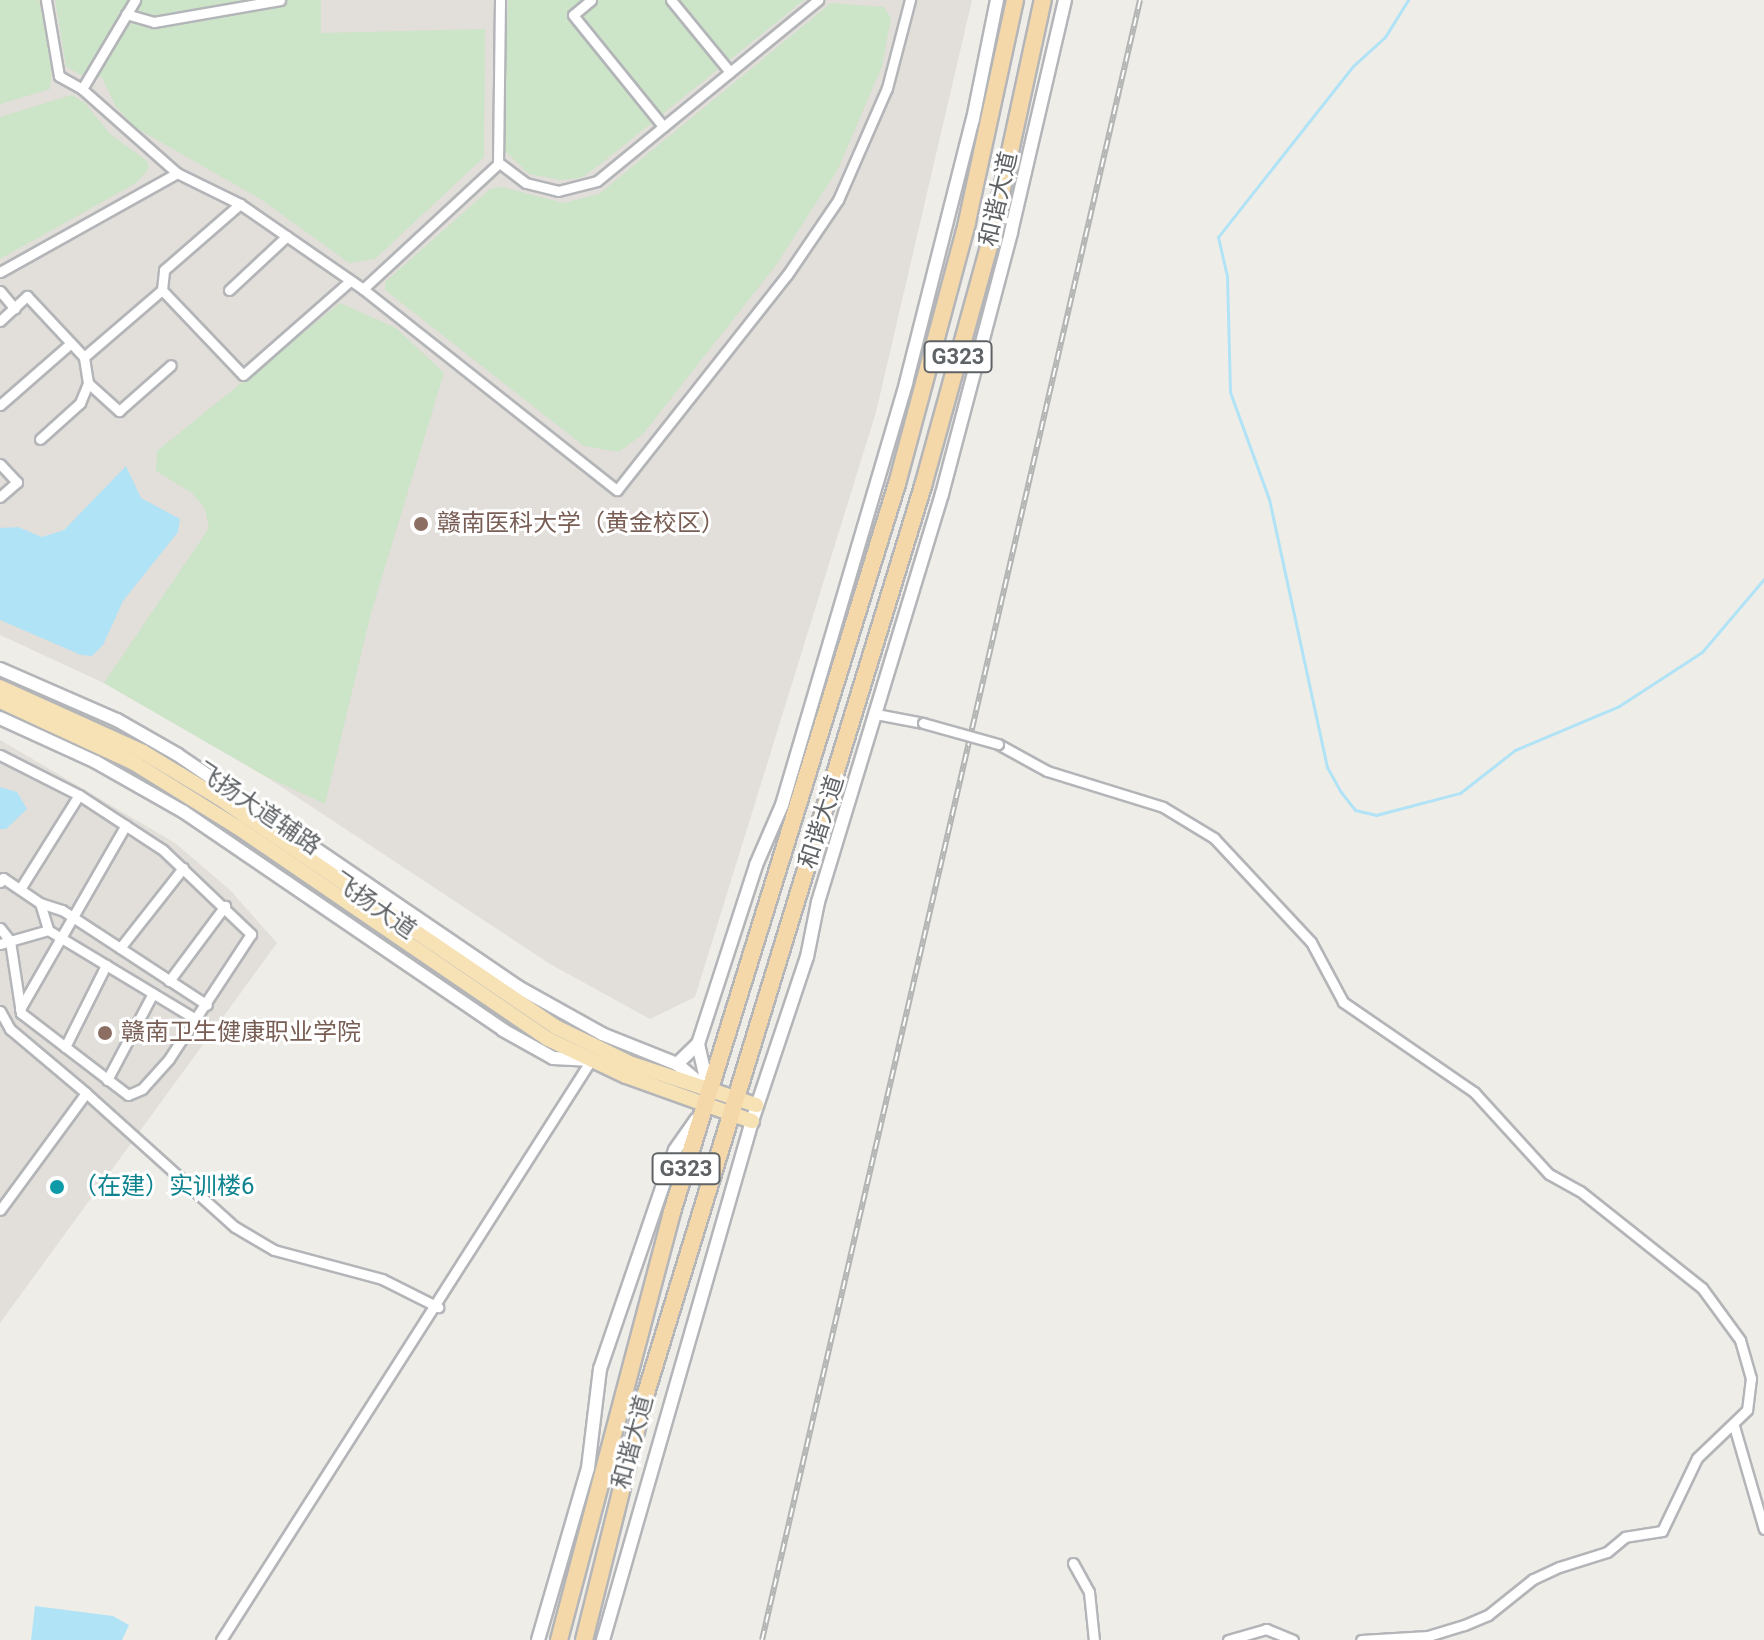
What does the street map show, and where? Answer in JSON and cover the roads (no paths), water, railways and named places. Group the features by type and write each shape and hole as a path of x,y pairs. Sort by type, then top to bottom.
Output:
{"highway":[{"name":"和谐大道","path":"707,1100 831,704 963,238 1015,0"},
{"name":"和谐大道","path":"584,1640 643,1403 923,486 992,235 1043,0"},
{"name":"G323","path":"559,1640 625,1381 707,1100"}],"main road":[{"name":"飞扬大道","path":"0,687 143,752 556,1027 707,1100"},
{"name":"飞扬大道","path":"0,701 84,737 237,827 502,1011 591,1060 707,1100 733,1107 756,1105"},
{"name":"飞扬大道","path":"733,1107 752,1121"}],"street":[{"path":"46,0 59,76 82,89 177,173 240,204 363,289 617,490 787,275 838,200 887,88 910,0"},
{"path":"82,89 135,0"},
{"path":"126,14 154,22 280,0"},
{"path":"363,289 499,163 500,0"},
{"path":"591,0 573,15 663,126"},
{"path":"671,0 730,72"},
{"path":"499,163 526,183 568,191 597,181 818,0"},
{"path":"538,1640 588,1468 600,1369 675,1150 707,1100 698,1044 756,865 782,805 906,383 973,119 997,0"},
{"path":"603,1640 756,1105 807,957 818,902 876,714 979,355 1065,0"},
{"path":"0,272 177,173"},
{"path":"84,357 162,290 164,270 240,204"},
{"path":"229,290 287,236"},
{"path":"162,290 243,375 349,282"},
{"path":"0,291 15,309"},
{"path":"0,321 27,296 84,357 88,383 80,403 40,439"},
{"path":"0,405 71,343"},
{"path":"88,383 119,411 171,365"},
{"path":"0,464 17,482 0,497"},
{"name":"飞扬大道辅路","path":"0,669 178,755 562,1014 677,1064 707,1100"},
{"path":"22,677 63,714"},
{"path":"876,714 923,723 998,744 1047,771 1184,817 1214,838 1311,942 1343,1002 1474,1092 1533,1160 1702,1288 1730,1321 1748,1359 1747,1410 1734,1426 1697,1458 1662,1531 1625,1537 1607,1552 1533,1579 1488,1615 1464,1625 1428,1636 1361,1640"},
{"name":"飞扬大道辅路","path":"0,718 117,774 184,812 503,1030 553,1058 591,1060"},
{"path":"84,737 117,774"},
{"path":"143,752 178,755"},
{"path":"0,755 79,795 126,825 183,868 251,934 197,1020 142,1089 128,1095 20,1009 0,928"},
{"path":"20,889 79,795"},
{"path":"244,797 276,838"},
{"path":"184,812 237,827"},
{"path":"20,1009 126,825"},
{"path":"120,948 183,868"},
{"path":"0,882 3,878 40,903 73,917 207,1005"},
{"path":"40,903 48,930 197,1020"},
{"path":"169,981 225,906"},
{"path":"5,943 48,930"},
{"path":"65,1047 106,965"},
{"path":"107,1080 153,993"},
{"path":"0,1011 10,1029 86,1093 157,1162 235,1227 274,1250 382,1279 438,1307"},
{"path":"677,1064 698,1044"},
{"path":"221,1640 438,1307 591,1060"},
{"path":"0,1210 86,1093"},
{"path":"1734,1426 1764,1529"},
{"path":"1073,1563 1089,1592 1094,1640"},
{"path":"1228,1640 1266,1629 1293,1640"}],"water":[{"path":"126,466 141,498 180,519 178,532 123,601 103,645 92,656 81,655 0,620 0,528 18,527 42,537 64,530"},
{"path":"0,787 17,792 27,809 6,829 0,829"},
{"path":"35,1606 113,1616 129,1625 122,1640 31,1640"}],"waterway":[{"path":"1408,0 1385,37 1353,66 1218,237 1227,276 1230,392 1269,499 1327,767 1341,792 1355,810 1376,815 1460,793 1515,750 1619,706 1702,652 1764,579"}],"railway":[{"path":"762,1640 1140,0"}],"place":[{"name":"赣南医科大学（黄金校区）","path":"421,524"},
{"name":"赣南卫生健康职业学院","path":"105,1033"},
{"name":"（在建）实训楼6","path":"57,1187"}]}
